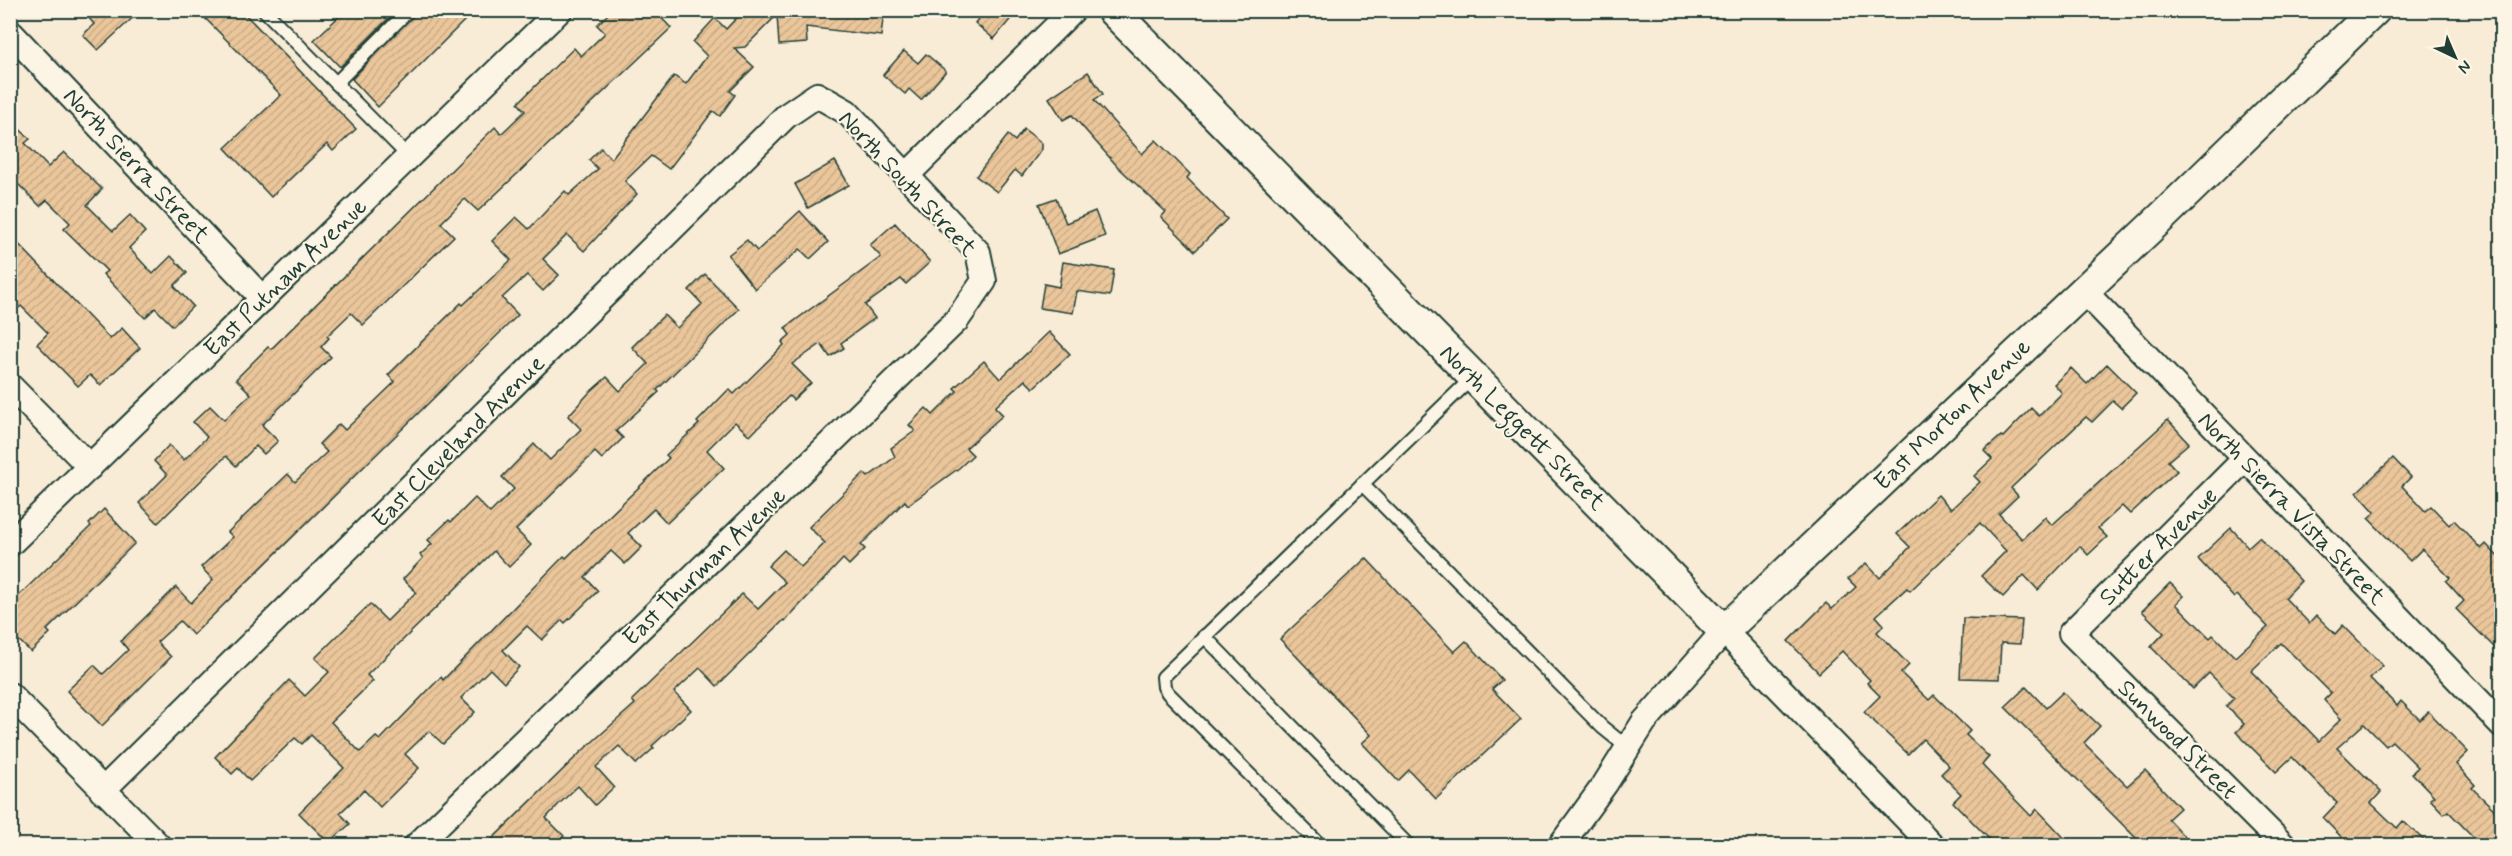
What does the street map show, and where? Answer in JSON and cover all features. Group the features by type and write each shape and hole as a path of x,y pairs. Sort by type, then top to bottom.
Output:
{"street":[{"name":"East Putnam Avenue","path":"10,544 560,10"},
{"path":"906,176 1073,10"},
{"name":"North Leggett Street","path":"1112,10 1933,846"},
{"name":"East Morton Avenue","path":"1560,846 1644,722 1724,631 2375,10"},
{"name":"North Sierra Street","path":"10,32 263,299"},
{"name":"North South Street","path":"817,95 848,112 978,252 984,280"},
{"name":"East Cleveland Avenue","path":"102,791 786,116 817,95"},
{"name":"East Thurman Avenue","path":"416,846 956,321 984,280"},
{"name":"North Sierra Vista Street","path":"2083,290 2244,460 2502,725"},
{"path":"10,386 90,467"},
{"name":"Sutter Avenue","path":"2071,633 2244,460"},
{"name":"Sunwood Street","path":"2071,633 2284,846"},
{"path":"10,695 102,791 159,846"}],"lane":[{"path":"264,10 409,157"},
{"path":"336,83 409,10"},
{"path":"1321,846 1164,687 1163,677 1473,377"},
{"path":"1362,484 1602,727 1628,748"},
{"path":"1204,636 1409,846"}],"building":[{"path":"82,10 141,10 98,50 83,35 94,24"},
{"path":"197,10 242,11 356,129 333,151 327,144 271,197 225,148 281,95"},
{"path":"346,10 397,10 340,67 314,40"},
{"path":"417,10 475,10 378,107 352,79"},
{"path":"612,10 654,10 671,28 478,211 465,199 441,223 454,236 363,325 351,313 327,336 329,338 321,347 331,357 262,425 278,441 264,454 256,446 236,466 226,456 158,523 139,503 167,475 154,461 169,445 184,460 207,437 193,422 210,406 224,420 251,394 236,379 268,347 271,349 495,127 501,134 525,111 518,103 574,48 581,56 605,33 597,25"},
{"path":"744,10 752,10 757,15 795,13 795,10 884,10 881,36 806,27 807,43 779,45 777,15 745,47 734,48 754,67 730,91 735,95 720,116 713,111 669,169 651,156 625,181 637,194 584,251 567,235 543,259 559,275 543,291 527,275 502,298 518,315 193,635 180,621 157,642 171,657 102,726 67,691 94,665 103,674 128,650 121,641 176,587 191,603 213,580 201,567 233,537 228,532 288,474 295,482 327,452 319,444 339,424 345,430 395,382 388,375 461,303 463,305 511,260 492,241 516,217 529,229 565,191 569,195 598,169 589,160 601,148 611,159 674,76 686,84 707,56 693,42 715,18 726,29"},
{"path":"985,10 1018,10 994,39 975,23"},
{"path":"904,51 918,63 926,54 946,71 921,100 909,89 905,94 883,75"},
{"path":"1088,72 1103,94 1094,100 1142,154 1156,140 1190,174 1187,178 1227,219 1195,251 1161,217 1166,212 1118,167 1072,115 1063,120 1049,98"},
{"path":"10,120 30,139 25,143 48,167 64,152 102,189 87,205 113,231 130,215 145,232 129,248 153,274 171,256 187,273 174,286 193,306 173,326 155,308 145,318 103,274 107,271 64,229 70,223 47,200 40,206 10,176"},
{"path":"1024,129 1042,143 1042,149 1022,176 1015,170 997,192 976,176 1008,135 1015,141"},
{"path":"835,161 849,185 808,208 795,184"},
{"path":"1056,198 1066,223 1095,211 1105,236 1058,254 1039,204"},
{"path":"800,211 828,242 810,259 800,249 755,289 728,255 747,240 757,251"},
{"path":"895,223 930,262 906,284 901,279 865,305 875,318 841,343 844,348 830,357 821,344 792,364 811,383 793,400 789,396 750,436 735,422 707,450 724,468 667,523 654,509 628,533 642,547 625,564 611,551 585,577 598,591 565,623 562,620 542,640 527,626 503,650 519,667 504,683 490,669 461,698 475,712 443,744 429,731 405,754 419,768 380,807 364,790 340,813 350,824 329,843 299,813 344,768 311,735 302,744 295,738 250,781 238,768 232,774 215,757 289,680 305,696 329,672 315,658 370,604 387,621 416,592 403,579 423,558 420,555 432,544 428,540 449,520 451,522 475,498 490,513 514,489 502,477 534,444 550,460 581,429 568,416 589,393 607,377 620,391 648,364 632,347 664,315 677,328 702,304 689,290 705,274 739,309 657,390 659,392 616,431 623,438 602,459 595,452 516,530 531,545 509,567 494,551 367,675 373,681 331,722 360,752 376,737 380,740 441,677 443,680 564,556 566,558 669,458 666,455 699,424 697,422 729,389 734,394 784,345 782,342 790,335 785,328 881,257 870,245"},
{"path":"10,235 110,339 122,328 140,348 100,385 90,375 78,386 37,344 48,333 21,306 10,316"},
{"path":"1063,262 1114,270 1110,296 1077,291 1073,313 1040,308 1044,284 1059,287"},
{"path":"1049,332 1070,354 1033,388 1025,380 995,407 1003,415 966,448 973,455 908,505 905,501 861,545 865,549 849,565 843,559 785,621 717,686 700,668 674,692 691,710 636,764 619,746 596,767 614,787 595,805 578,786 559,804 546,818 564,836 555,846 485,846 581,752 635,704 632,700 742,594 758,609 785,582 768,566 784,550 801,567 825,543 809,527 864,473 868,477 895,457 891,448 915,431 909,425 926,408 933,415 957,391 954,388 984,361 1000,379"},
{"path":"2107,364 2136,393 2121,408 2113,401 2092,422 2086,417 2011,488 2018,496 1999,514 2022,539 2045,517 2052,525 2168,420 2189,443 2168,461 2177,471 2130,514 2122,506 2098,528 2107,537 2088,555 2080,546 2038,590 2024,575 2003,597 1981,576 2006,551 1980,523 1910,591 1907,588 1876,616 1884,625 1877,632 1909,665 1901,673 1929,700 1934,695 1970,731 1966,735 1989,757 1982,765 2031,816 2037,809 2072,846 2008,846 2001,839 1995,845 1953,802 1961,794 1941,774 1949,766 1923,739 1908,754 1864,712 1880,696 1867,683 1870,680 1842,651 1819,673 1788,641 1826,603 1832,609 1856,587 1848,579 1866,563 1880,578 1910,547 1897,534 1938,495 1951,509 1980,482 1974,476 1992,459 1984,451 2001,436 2003,437 2031,408 2039,416 2062,393 2054,384 2071,368 2087,384"},
{"path":"2393,458 2411,477 2402,486 2425,511 2431,506 2449,525 2454,520 2481,549 2486,544 2502,561 2502,655 2456,609 2464,601 2446,581 2450,578 2422,549 2410,561 2368,518 2375,512 2357,492"},
{"path":"104,509 135,543 47,630 50,633 31,652 10,632 10,604 91,526 89,524"},
{"path":"2231,528 2248,547 2259,537 2301,581 2285,598 2309,623 2316,615 2335,634 2343,625 2383,666 2370,678 2397,706 2401,701 2420,720 2428,711 2468,752 2456,764 2475,785 2472,788 2502,817 2502,846 2482,846 2448,811 2444,814 2430,799 2434,796 2412,773 2418,767 2392,741 2386,746 2364,724 2337,748 2381,792 2371,803 2397,828 2403,821 2430,846 2350,846 2323,818 2337,803 2292,757 2276,772 2236,732 2244,724 2226,706 2234,698 2209,673 2193,689 2151,647 2164,633 2142,611 2170,583 2184,596 2176,604 2210,638 2213,635 2235,657 2268,627 2237,595 2234,598 2198,559","holes":["2281,643 2331,693 2324,700 2341,719 2319,741 2251,671"]},
{"path":"1366,558 1454,652 1466,641 1502,680 1492,689 1521,719 1436,799 1409,770 1398,781 1362,743 1371,735 1280,639"},
{"path":"1963,618 2022,620 2020,644 2001,643 1999,679 1960,678"},
{"path":"2026,687 2046,708 2063,692 2081,711 2082,709 2100,726 2084,743 2127,786 2145,770 2180,808 2168,819 2193,846 2144,846 2005,707"}]}
